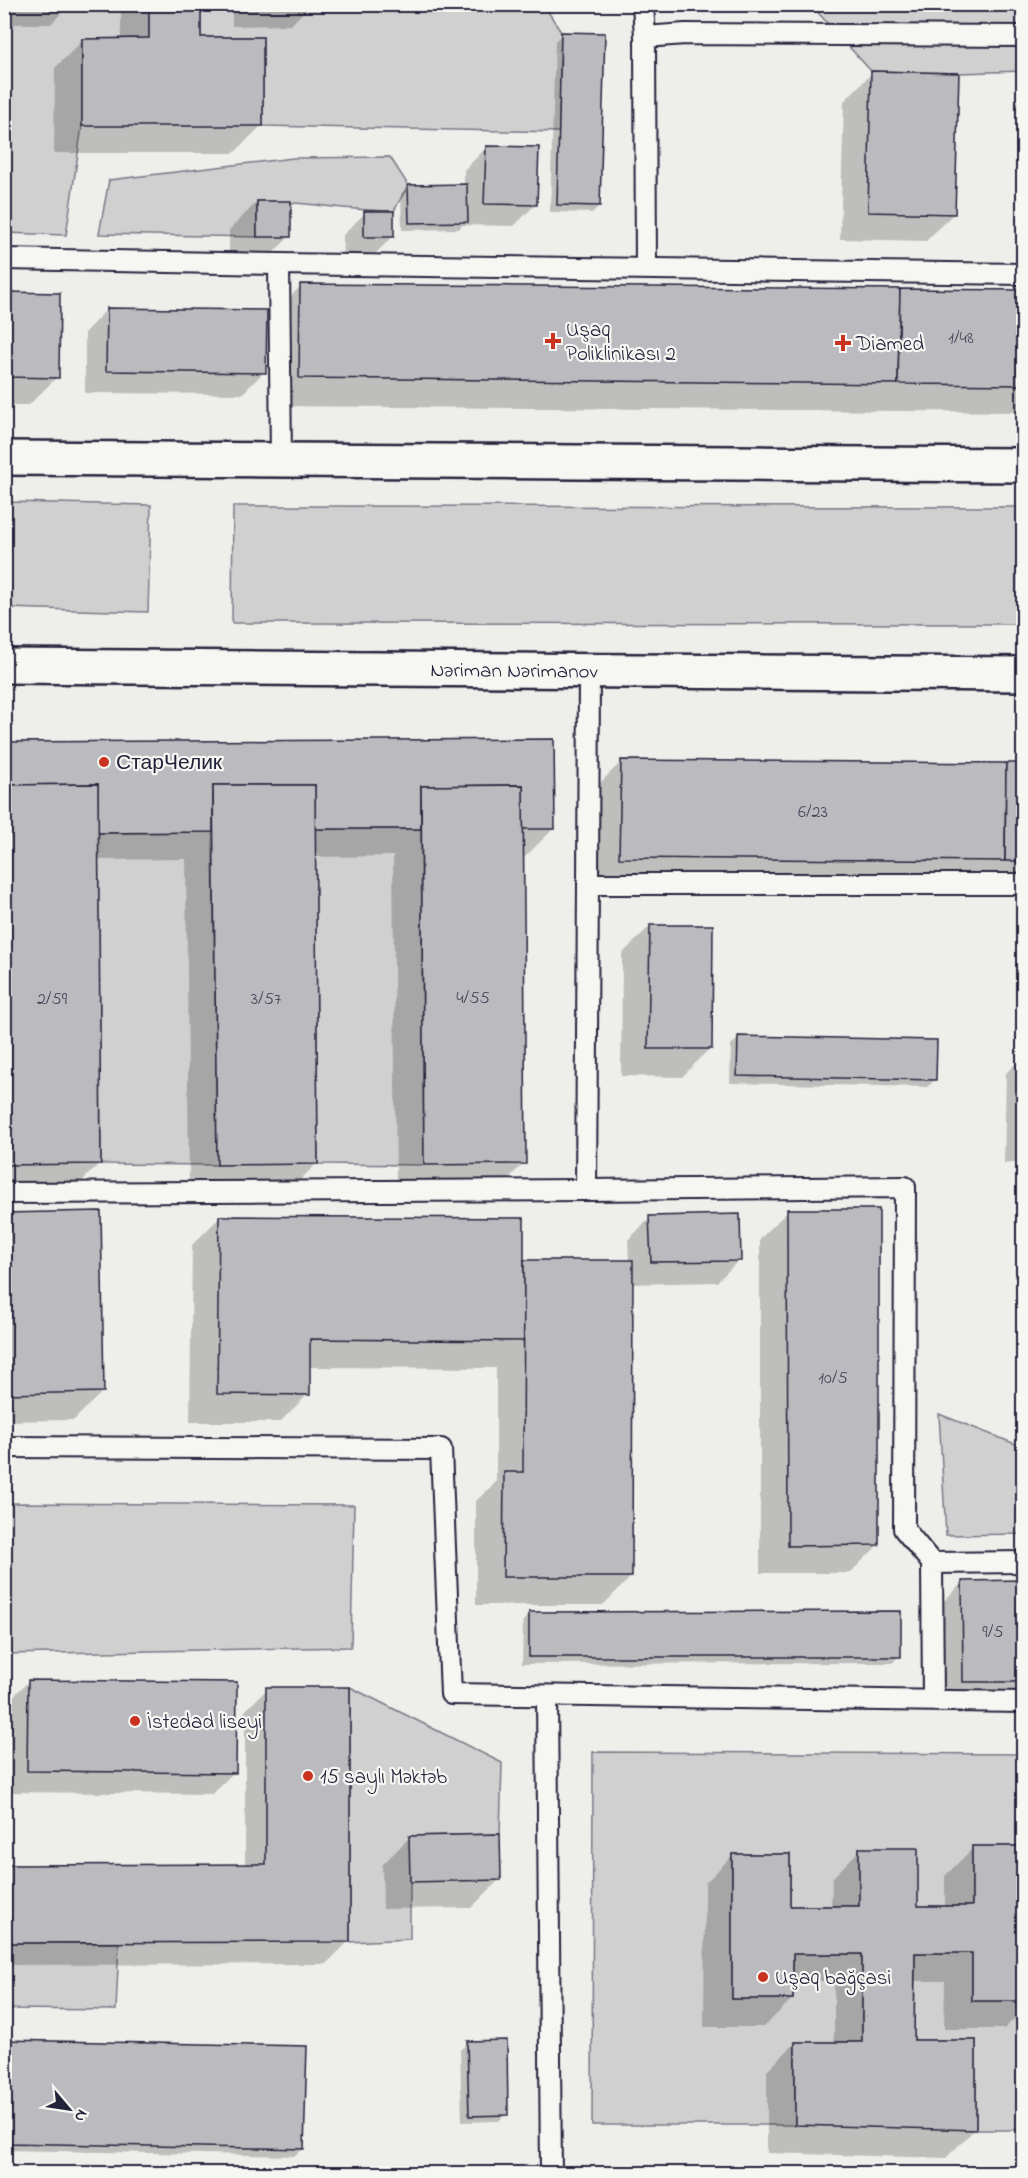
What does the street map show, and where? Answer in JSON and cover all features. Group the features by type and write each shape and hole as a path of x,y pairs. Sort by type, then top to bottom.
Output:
{"main road":[{"path":"4,458 1023,465"},
{"name":"Nəriman Nərimanov","path":"4,666 1023,674"}],"lane":[{"path":"643,4 646,268"},
{"path":"645,37 685,34 1023,36"},
{"path":"4,259 1023,274"},
{"path":"279,264 281,459"},
{"path":"586,1190 589,672"},
{"path":"588,884 1023,884"},
{"path":"4,1193 905,1187 904,1529 932,1563 933,1701"},
{"path":"4,1447 441,1449 451,1694 1023,1702"},
{"path":"932,1563 1023,1562"},
{"path":"547,1696 551,2174"}],"shaded area":[{"path":"5,5 149,5 149,38 82,39 82,126 66,235 5,233"},
{"path":"201,5 544,5 561,32 559,132 263,126 263,37 201,37"},
{"path":"811,5 1023,5 1023,71 959,73 871,71"},
{"path":"390,157 408,185 394,211 257,201 257,237 99,234 109,180 293,158"},
{"path":"5,502 151,505 148,612 5,608"},
{"path":"233,506 1023,507 1023,624 232,623"},
{"path":"315,829 421,829 424,1165 318,1164"},
{"path":"213,832 217,1165 101,1164 98,833"},
{"path":"939,1414 1023,1447 1023,1534 946,1535"},
{"path":"4,1503 354,1505 351,1647 5,1654"},
{"path":"350,1687 502,1763 500,1834 410,1836 410,1939 350,1942"},
{"path":"593,1752 1023,1754 1023,1846 972,1846 972,1906 918,1906 859,1848 859,1906 790,1906 790,1854 732,1854 732,1999 793,1999 793,1954 862,1954 862,2042 795,2042 795,2125 592,2125"},
{"path":"5,1943 119,1943 116,2010 5,2009"},
{"path":"915,1953 972,1953 972,2001 1023,2001 1023,2130 976,2130 976,2040 914,2040"}],"building":[{"path":"149,4 201,4 201,37 263,37 263,126 82,126 82,39 149,38"},
{"path":"561,32 605,33 600,206 557,205"},
{"path":"871,71 959,73 955,214 868,212"},
{"path":"486,146 539,147 537,205 484,204"},
{"path":"467,184 468,222 409,223 408,185"},
{"path":"257,201 291,201 291,237 257,237"},
{"path":"364,211 394,211 394,237 364,237"},
{"path":"300,284 900,289 898,384 299,378"},
{"path":"900,289 1024,290 1024,385 898,384"},
{"path":"4,292 60,293 59,378 4,377"},
{"path":"107,308 267,310 266,373 106,371"},
{"path":"554,739 555,829 523,829 523,785 421,786 421,829 315,829 315,785 213,785 213,832 98,833 98,784 4,785 4,742"},
{"path":"621,760 1006,763 1005,861 619,858"},
{"path":"1006,763 1024,763 1024,861 1005,861"},
{"path":"98,784 101,1164 4,1165 4,785"},
{"path":"213,785 315,785 318,1164 217,1165"},
{"path":"523,785 526,1164 424,1165 421,786"},
{"path":"650,925 713,925 712,1049 648,1049"},
{"path":"738,1036 937,1040 936,1080 737,1076"},
{"path":"787,1209 879,1209 879,1545 788,1546"},
{"path":"101,1211 104,1392 7,1394 7,1335 4,1335 4,1213"},
{"path":"740,1214 741,1261 651,1262 649,1216"},
{"path":"219,1216 524,1218 524,1341 310,1339 310,1395 217,1394"},
{"path":"524,1260 633,1260 632,1577 503,1577 504,1472 523,1472"},
{"path":"1024,1580 1024,1682 963,1682 962,1581"},
{"path":"901,1611 901,1657 529,1657 529,1612"},
{"path":"28,1680 237,1682 236,1773 27,1771"},
{"name":"15 saylı Məktəb","path":"266,1687 350,1687 350,1942 4,1943 4,1865 266,1864"},
{"path":"500,1834 501,1880 410,1882 409,1836"},
{"name":"Uşaq bağçasi","path":"972,1846 1024,1846 1024,2001 972,2001 972,1953 915,1953 914,2040 976,2040 976,2130 795,2125 795,2042 862,2042 862,1954 793,1954 793,1999 732,1999 732,1854 790,1854 790,1906 859,1906 859,1848 918,1848 918,1906 972,1906"},
{"path":"4,2040 307,2046 304,2149 4,2143"},
{"path":"507,2040 508,2115 469,2116 467,2041"}],"place":[{"name":"Uşaq Poliklinikası 2","path":"553,341"},
{"name":"Diamed","path":"843,343"},
{"name":"СтарЧелик","path":"104,762"},
{"name":"İstedad liseyi","path":"135,1721"},
{"name":"15 saylı Məktəb","path":"308,1776"},
{"name":"Uşaq bağçasi","path":"763,1977"}]}
